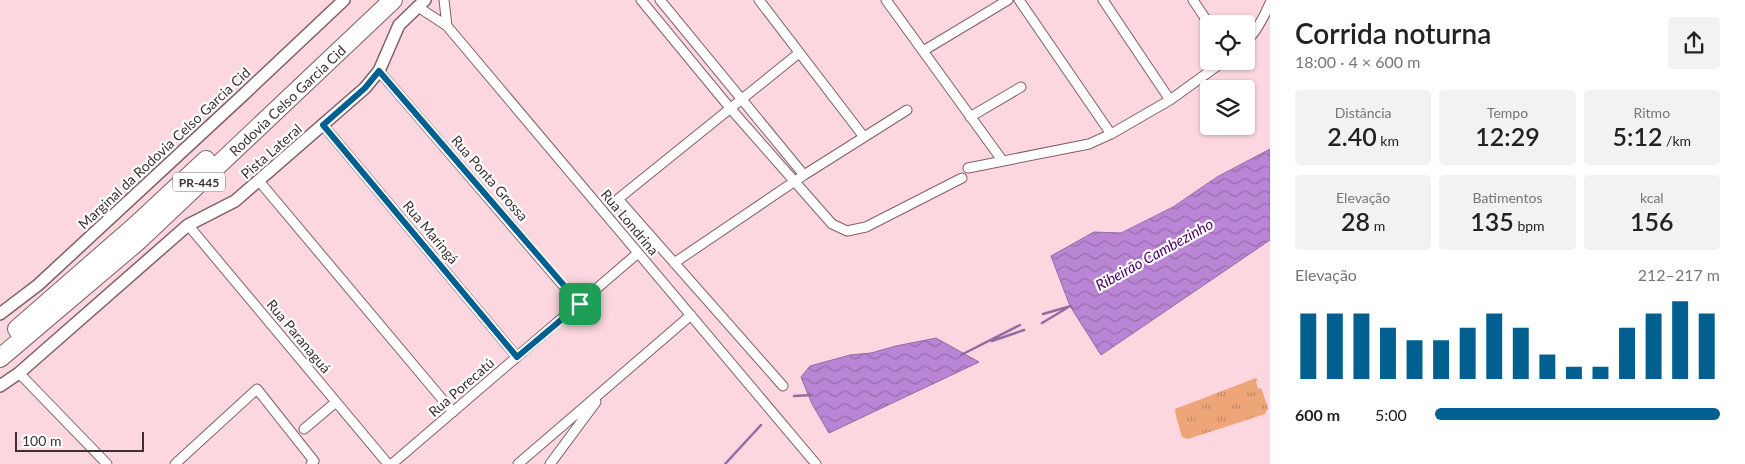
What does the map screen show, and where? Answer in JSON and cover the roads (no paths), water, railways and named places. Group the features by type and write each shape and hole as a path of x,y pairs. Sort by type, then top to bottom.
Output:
{"highway":[{"name":"Rodovia Celso Garcia Cid","path":"0,344 134,227 383,1"},
{"name":"Rodovia Celso Garcia Cid","path":"0,358 138,241 383,1"}],"street":[{"name":"Marginal da Rodovia Celso Garcia Cid","path":"0,314 38,285 344,0"},
{"path":"444,0 447,26"},
{"path":"641,0 730,108 832,224 847,231 866,227 962,178"},
{"path":"660,0 804,175"},
{"path":"759,0 864,137"},
{"path":"886,0 1002,160"},
{"path":"922,51 1008,0"},
{"path":"1019,0 1111,134"},
{"path":"1103,0 1170,100"},
{"path":"1193,0 1203,15"},
{"name":"Rua Londrina","path":"422,3 447,26 816,464"},
{"name":"Pista Lateral","path":"0,386 19,373 188,226 235,201 365,88 379,71 399,25 422,3"},
{"path":"1255,31 1270,3"},
{"path":"783,386 618,199 799,53"},
{"path":"968,168 1088,144 1111,134 1170,100 1212,70"},
{"name":"Rua Ponta Grossa","path":"379,71 580,304"},
{"path":"970,118 1021,87"},
{"path":"674,263 804,175 907,110"},
{"name":"Rua Maringá","path":"323,125 517,357"},
{"path":"259,181 453,412"},
{"name":"Rua Paranaguá","path":"188,226 390,464"},
{"name":"Rua Porecatú","path":"390,464 638,253"},
{"path":"518,464 691,315"},
{"path":"19,373 107,464"},
{"path":"175,464 256,389 314,461 310,464"},
{"path":"550,464 604,390"},
{"path":"304,429 336,402"}],"water":[{"path":"1270,149 1270,240 1101,355 1070,306 1051,256 1094,232 1121,233 1173,207 1217,177"},
{"path":"936,338 979,362 829,433 812,404 801,377 810,366 850,355 871,353"}],"waterway":[{"name":"Ribeirão Cambezinho","path":"1043,314 1071,306"},
{"path":"1042,323 1067,308"},
{"name":"Ribeirão Cambezinho","path":"961,355 1020,325"},
{"path":"992,341 1024,330"},
{"name":"Ribeirão Cambezinho","path":"794,396 812,395"},
{"name":"Ribeirão Cambezinho","path":"725,464 761,425"}]}
